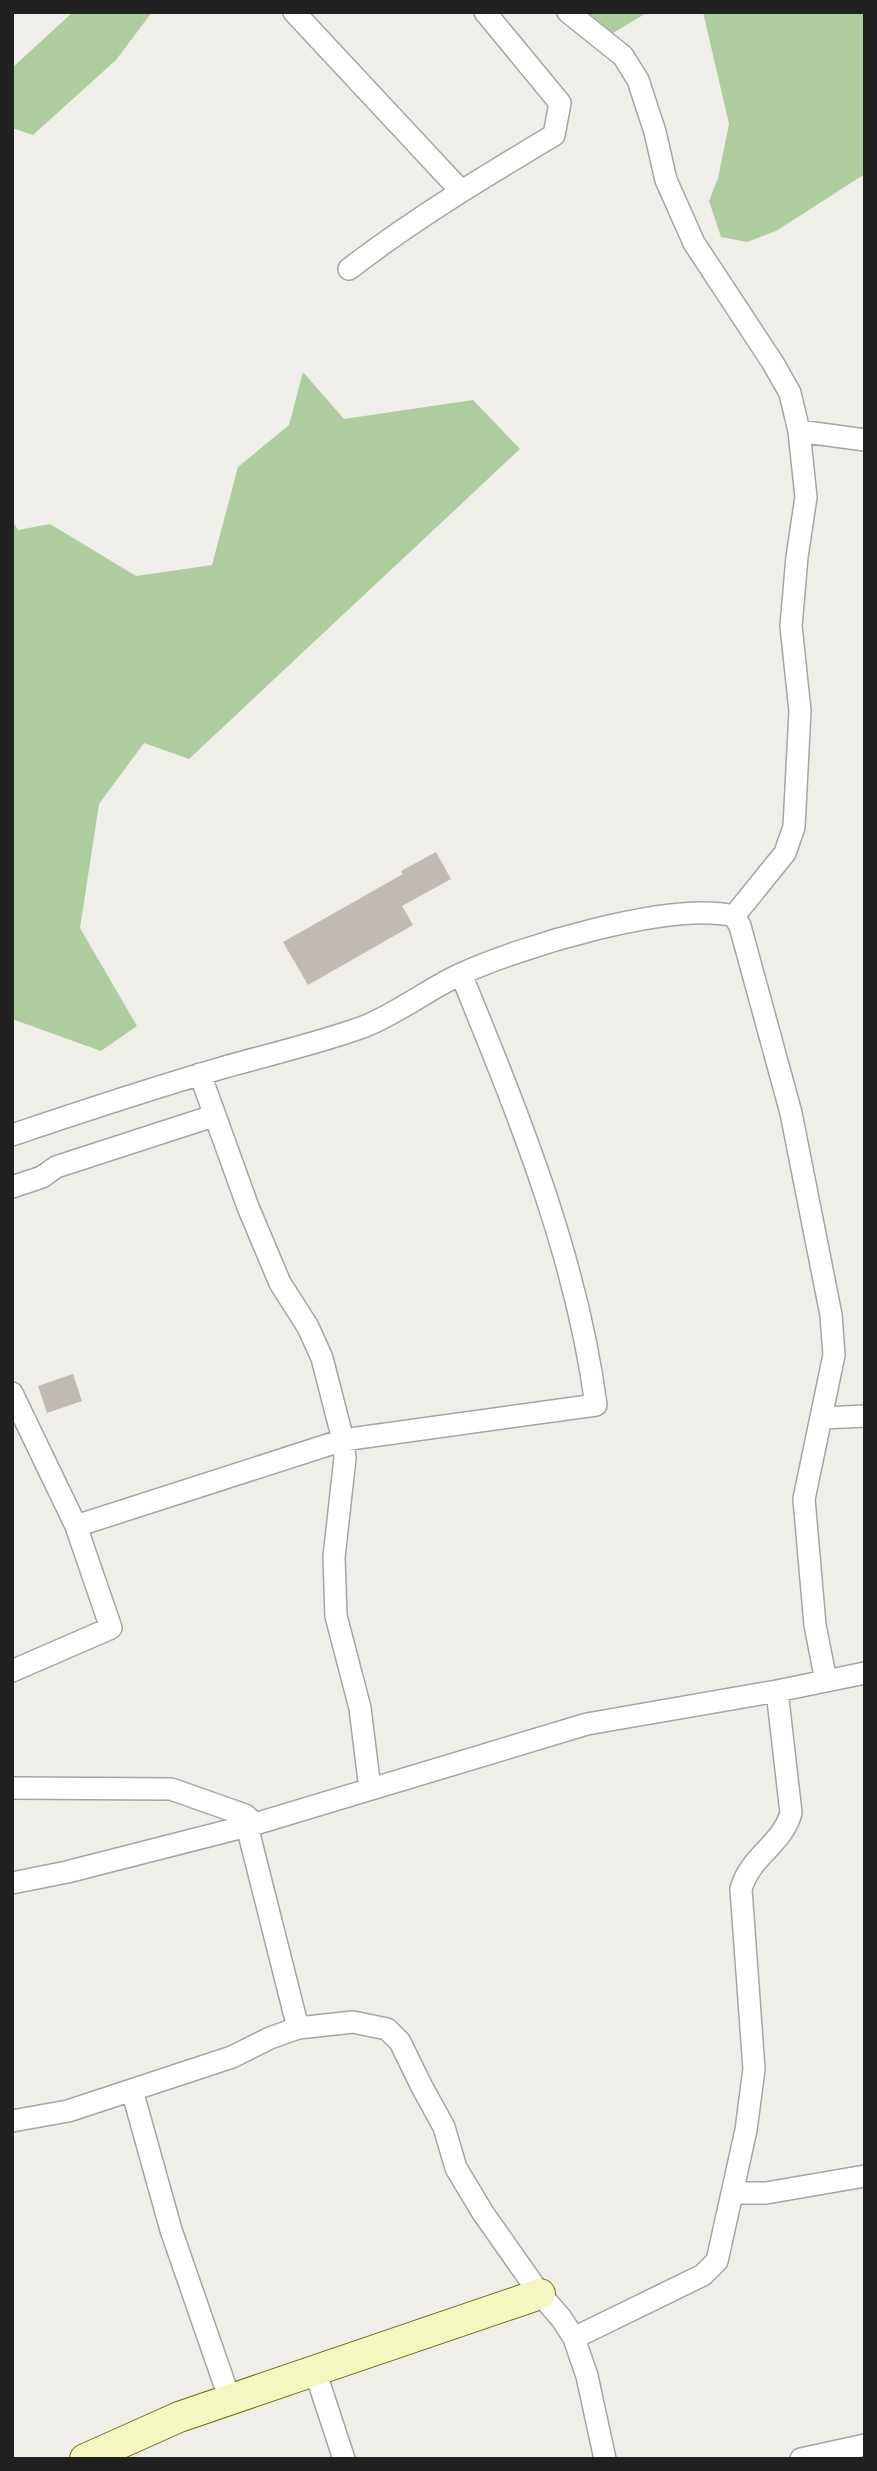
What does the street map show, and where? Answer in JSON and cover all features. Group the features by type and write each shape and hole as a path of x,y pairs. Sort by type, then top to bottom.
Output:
{"street":[{"path":"293,12 461,191"},
{"path":"349,269 461,191 555,135 560,103 485,12"},
{"path":"568,12 623,57 638,80 655,132 666,180 694,243 790,393 799,431 806,496 791,626 800,711 794,827 785,853 734,916"},
{"path":"799,431 865,440"},
{"path":"12,1135 121,1098 364,1026 461,974 514,953 592,930 676,914 718,912 734,916 740,926 790,1113 827,1290 834,1354 804,1499 815,1625 826,1681"},
{"path":"76,1525 343,1440 596,1405 590,1360 574,1285 527,1138 461,974"},
{"path":"200,1074 213,1116 280,1283 309,1327 322,1358 343,1440 345,1458 334,1557 336,1616 360,1708 370,1789"},
{"path":"12,1187 42,1177 56,1167 213,1116"},
{"path":"12,1393 76,1525 111,1628 12,1671"},
{"path":"822,1418 865,1416"},
{"path":"12,1883 251,1825 587,1724 865,1673"},
{"path":"574,2338 703,2275 717,2261 747,2130 754,2069 741,1889 745,1874 787,1827 791,1813 777,1691"},
{"path":"12,1788 171,1789 245,1815 251,1825 298,2028"},
{"path":"12,2120 68,2111 232,2057 270,2038 298,2028 353,2022 387,2029 400,2042 444,2127 456,2168 483,2213 574,2338 587,2376 605,2459"},
{"path":"132,2090 171,2230 230,2400"},
{"path":"733,2193 766,2193 865,2176"},
{"path":"85,2459 179,2417 540,2294"},
{"path":"315,2371 344,2459"},
{"path":"801,2459 865,2445"}],"green space":[{"path":"73,12 152,12 116,60 33,135 12,128 12,68"},
{"path":"587,12 648,12 613,33"},
{"path":"703,12 865,12 865,174 776,231 747,242 721,237 709,201 718,178 729,124"},
{"path":"303,372 344,419 473,400 520,449 189,759 144,743 99,804 80,928 137,1026 101,1051 12,1019 12,520 18,530 50,524 136,576 212,565 238,467 289,425"}],"building":[{"path":"436,852 451,879 402,906 413,925 308,985 283,942 403,874 401,871"},
{"path":"73,1374 82,1401 47,1413 38,1386"}]}
